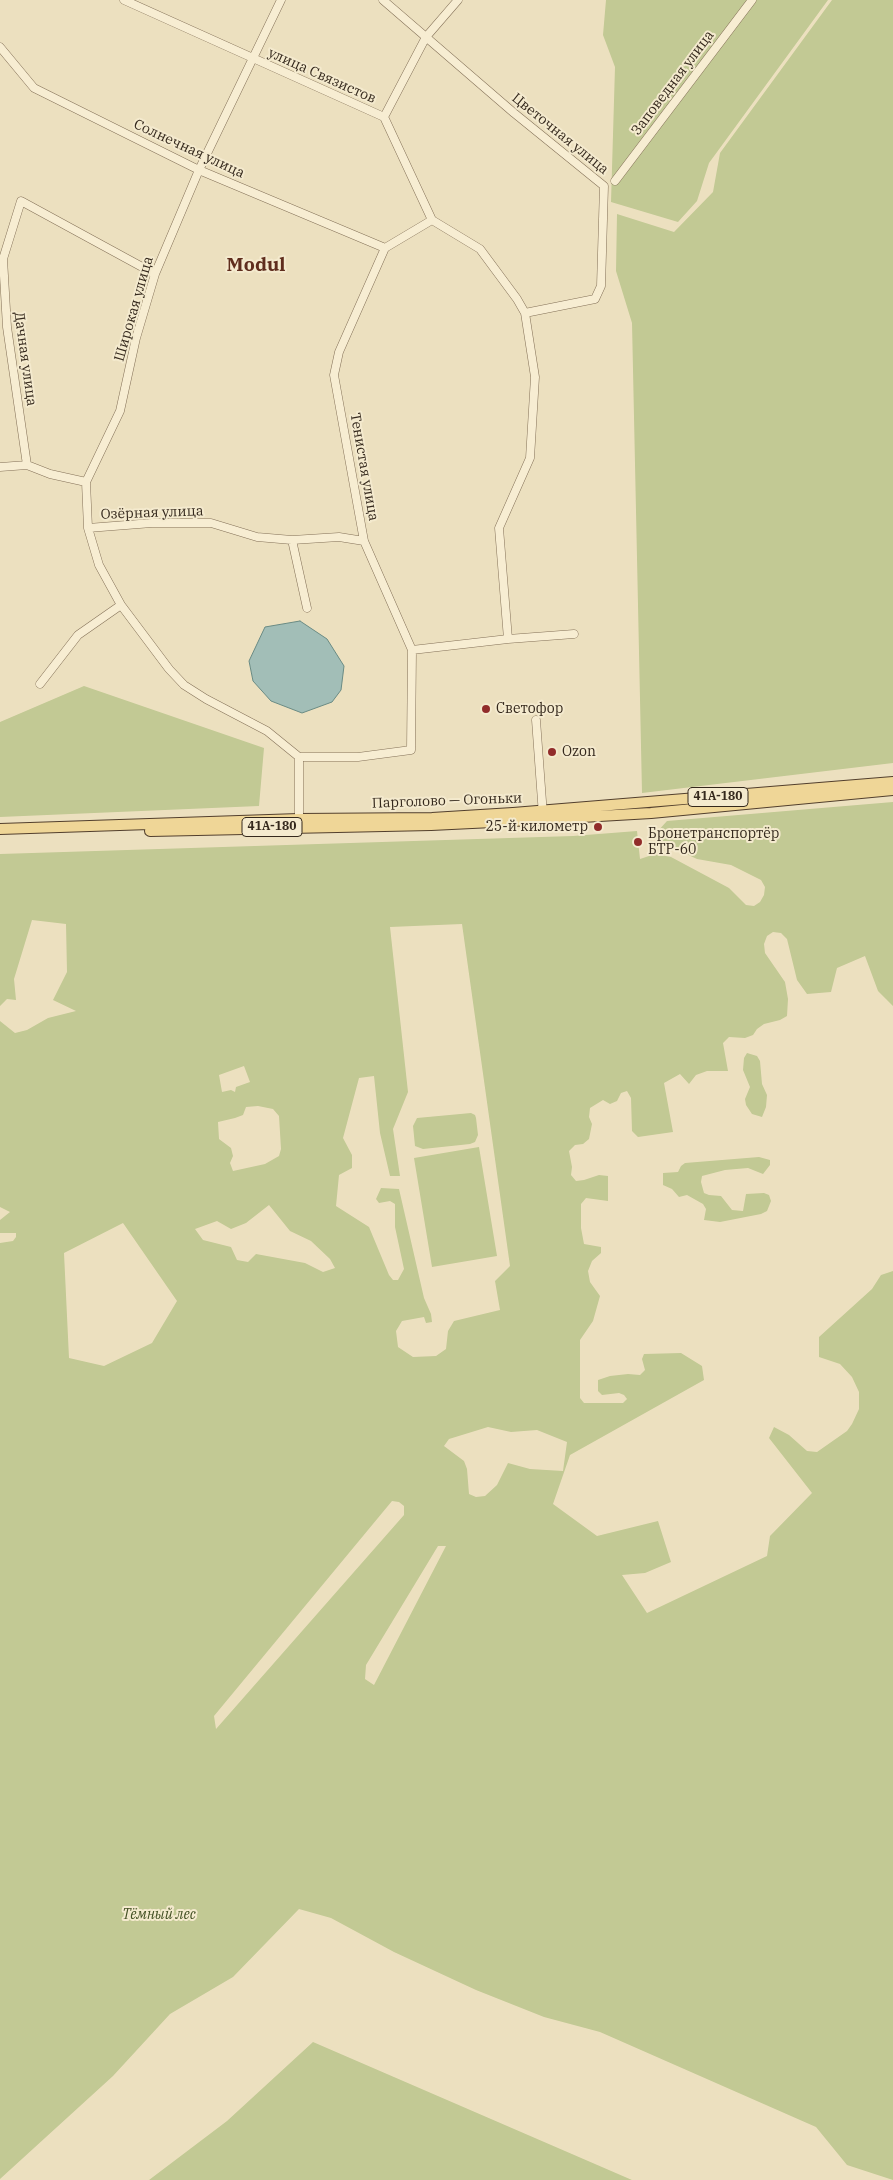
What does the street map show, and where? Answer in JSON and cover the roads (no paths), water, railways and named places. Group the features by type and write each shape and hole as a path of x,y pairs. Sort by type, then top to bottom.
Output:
{"main road":[{"name":"Парголово — Огоньки","path":"0,835 431,825 893,782"},
{"name":"Парголово — Огоньки","path":"0,829 299,819 651,813 893,790"}],"street":[{"name":"улица Связистов","path":"124,0 384,117 432,220"},
{"name":"Широкая улица","path":"281,0 200,170 155,274 136,338 120,411 86,482 88,528 99,565 121,606 169,669 184,685 206,699 267,731 299,757"},
{"name":"Цветочная улица","path":"382,0 514,113 604,186 601,286 595,299 525,313"},
{"path":"384,117 426,37 458,0"},
{"name":"Заповедная улица","path":"615,181 752,0"},
{"name":"Солнечная улица","path":"0,47 34,88 200,170 385,248"},
{"name":"Дачная улица","path":"27,465 7,327 3,259 21,201 155,274"},
{"path":"385,248 432,220 480,249 517,299 525,313 535,377 530,458 499,528 508,639"},
{"name":"Тенистая улица","path":"385,248 338,352 334,375 364,541 412,650"},
{"path":"0,467 27,465 50,474 86,482"},
{"name":"Озёрная улица","path":"88,528 152,523 211,523 257,537 292,540 340,537 364,541"},
{"path":"292,540 307,608"},
{"path":"40,684 78,636 121,606"},
{"path":"299,819 299,757 358,758 411,750 412,650 508,639 574,634"},
{"path":"536,720 543,815"}],"water":[{"path":"300,621 327,639 344,666 341,690 332,702 302,713 271,701 253,681 249,661 265,627"}],"place":[{"name":"Светофор","path":"486,709"},
{"name":"Ozon","path":"552,752"},
{"name":"25-й километр","path":"598,827"},
{"name":"Бронетранспортёр БТР-60","path":"638,842"}],"district":[{"name":"Modul","path":"256,266"}],"park label":[{"name":"Тёмный лес","path":"159,1915"}]}
